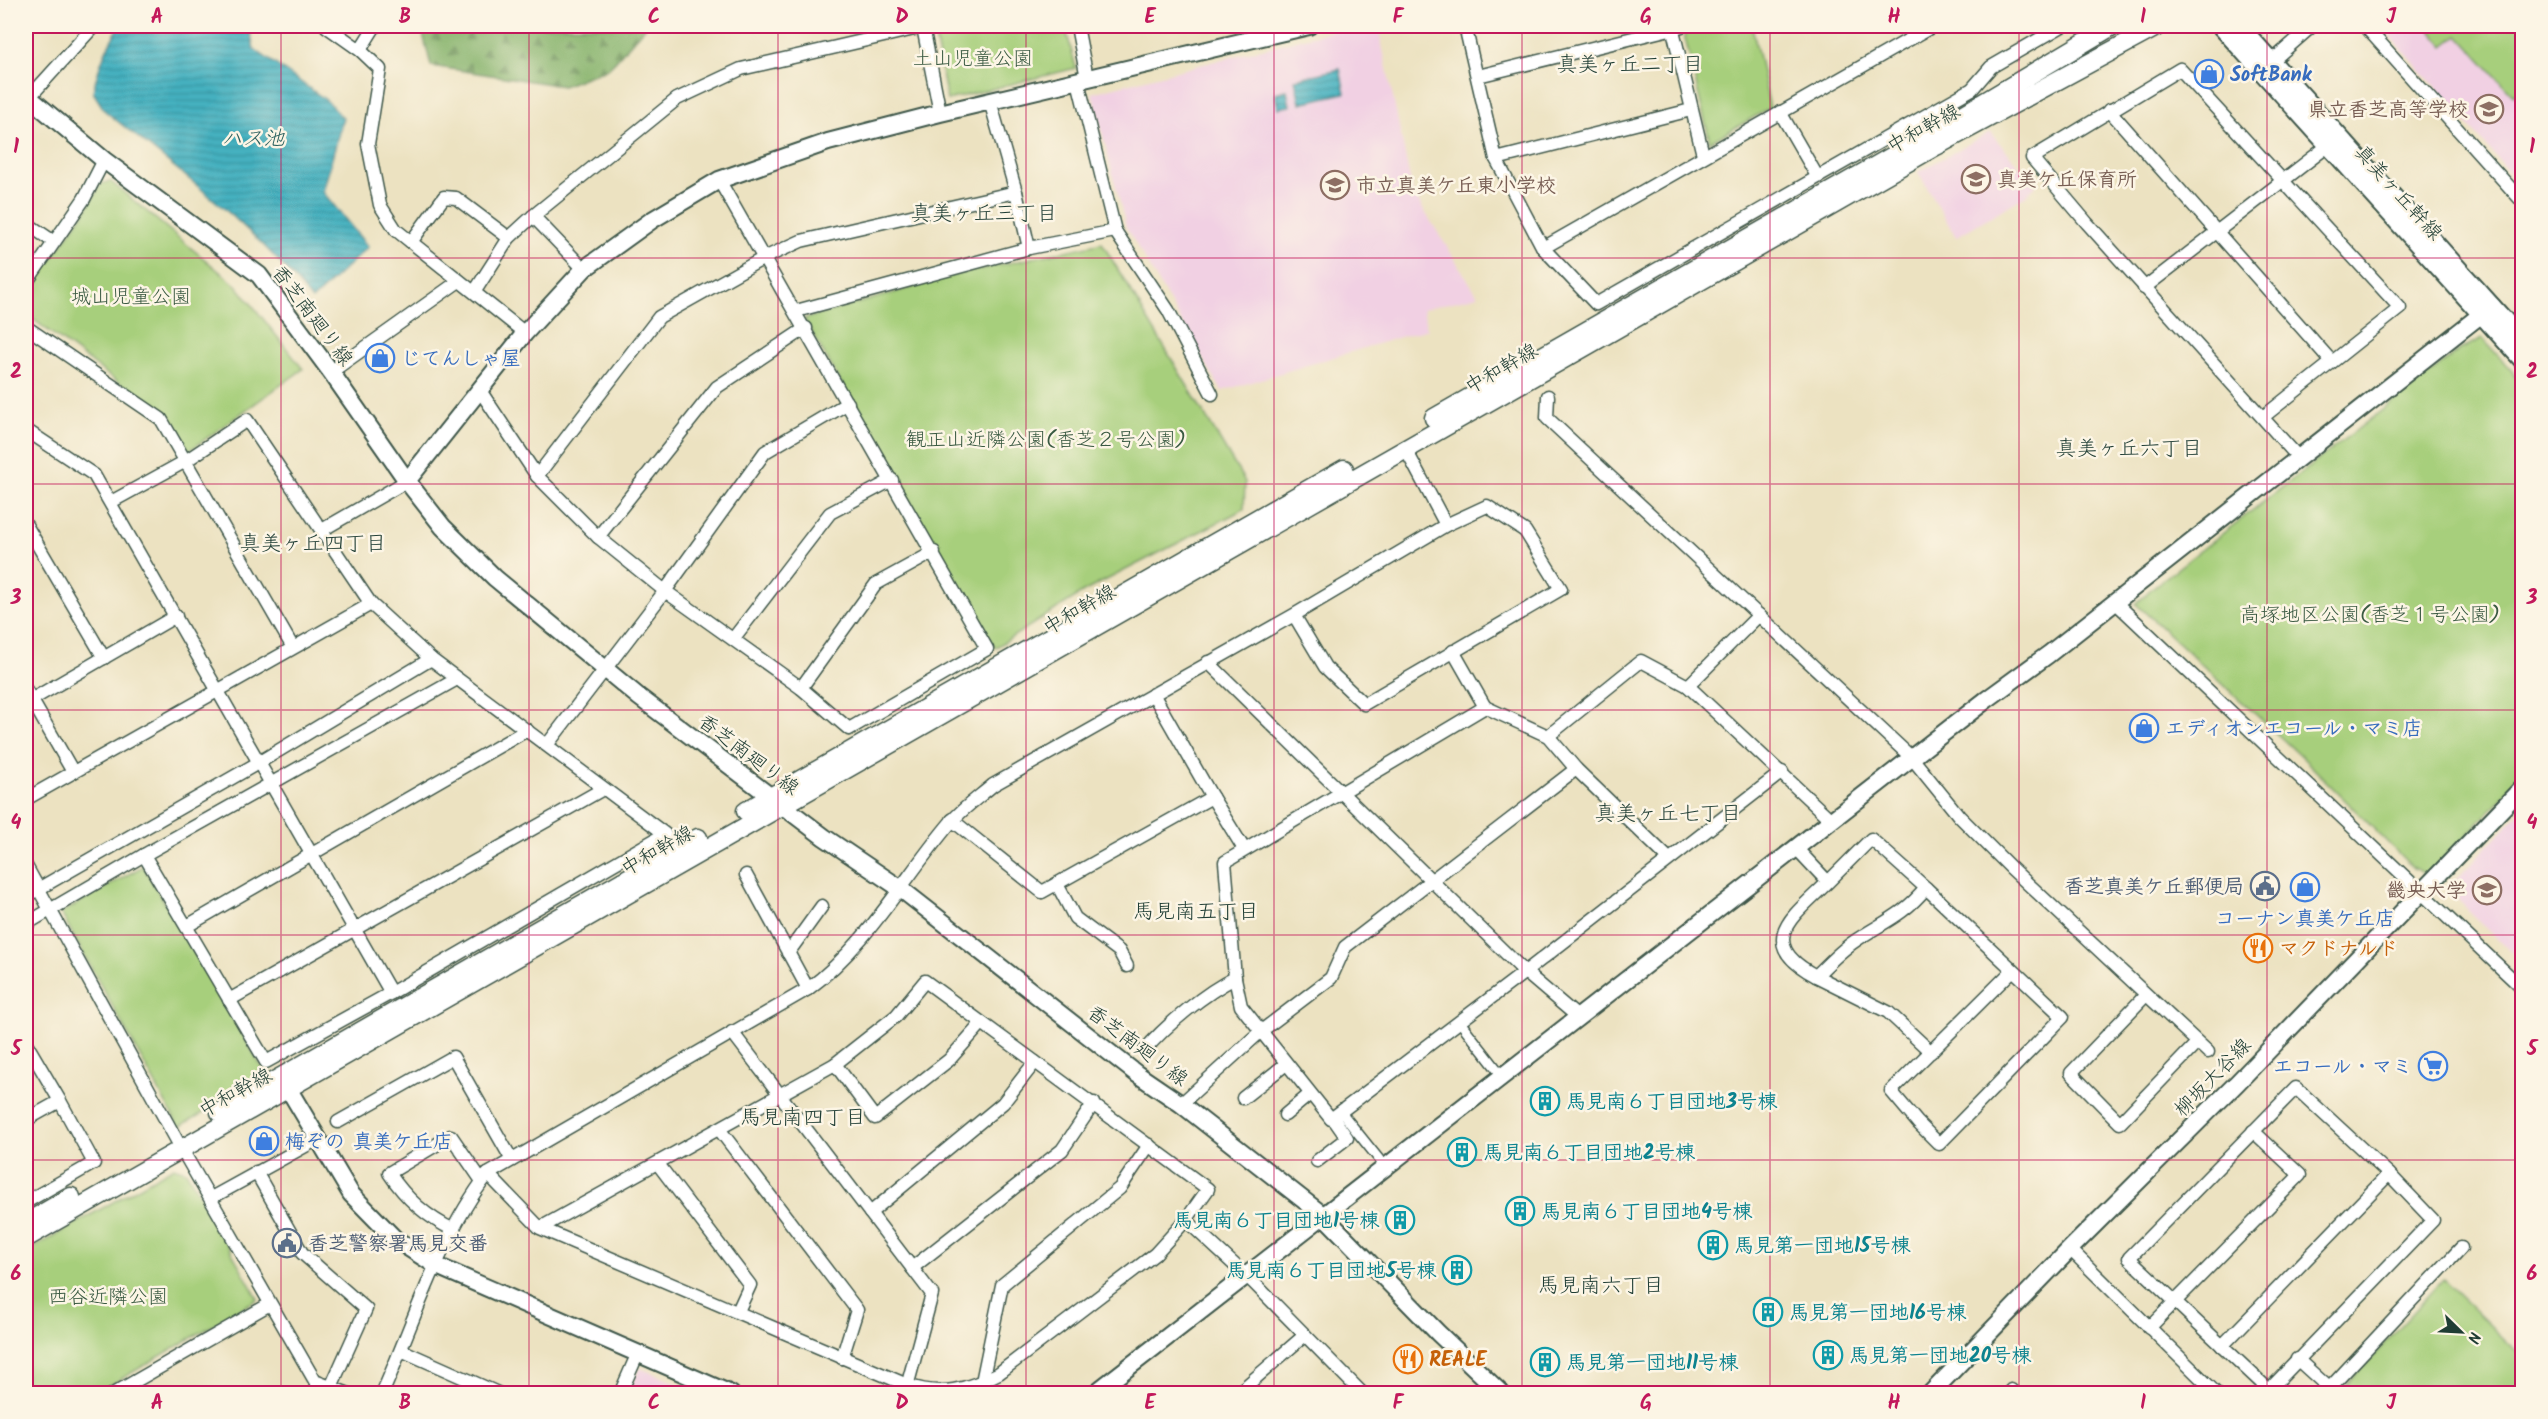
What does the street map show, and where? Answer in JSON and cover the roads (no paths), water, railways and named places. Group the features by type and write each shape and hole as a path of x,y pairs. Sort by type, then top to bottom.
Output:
{"main road":[{"name":"中和幹線","path":"26,1223 285,1082 777,801 1919,141 2112,26"},
{"name":"中和幹線","path":"777,801 1936,146 2158,26"},
{"name":"中和幹線","path":"26,1238 178,1142"}],"street":[{"path":"27,98 94,26"},
{"path":"326,26 360,50 380,69 368,144 380,205 396,230 525,333"},
{"path":"360,50 375,26"},
{"path":"475,291 509,238 533,216 676,99 741,69 923,26 940,113"},
{"path":"1077,26 1083,80 1116,231 1168,310 1212,394"},
{"path":"322,530 406,481 525,333 584,269 652,220 719,180 828,142 940,113 1309,26"},
{"path":"1465,26 1496,159 1543,248 1596,304 1972,89 1991,67 2062,26"},
{"path":"1478,76 1675,26 1691,110 1703,155"},
{"path":"1543,248 1933,26"},
{"name":"真美ヶ丘幹線","path":"2220,26 2329,145 2487,310 2523,339"},
{"name":"真美ヶ丘幹線","path":"2240,26 2487,310 2523,360"},
{"path":"2271,62 2312,26"},
{"path":"2365,26 2523,201"},
{"path":"2263,417 2400,308 2180,69 2032,158 2144,288 2298,457"},
{"name":"香芝南廻り線","path":"27,98 104,160 259,275 331,372 406,481 443,527 495,579 605,669 824,837 901,889 1137,1074 1181,1104 1324,1216 1490,1390"},
{"path":"990,101 1029,248"},
{"path":"1496,159 1691,110"},
{"path":"2109,110 2332,362"},
{"path":"1780,112 1817,176"},
{"path":"2144,288 2329,145"},
{"path":"26,283 84,199 104,160"},
{"path":"479,389 537,476 598,537 665,591 801,688 849,729 987,648 806,328 719,180"},
{"path":"537,476 658,317 764,258 801,241 1016,192"},
{"path":"411,242 444,197 456,198 509,238"},
{"path":"533,216 584,269"},
{"path":"26,222 54,242"},
{"path":"796,312 1029,248 1116,231"},
{"path":"331,372 459,281"},
{"path":"1094,1394 1831,820 2115,602 2487,310"},
{"path":"26,327 161,419 292,646"},
{"path":"598,537 717,387 806,328"},
{"path":"1548,396 1547,418 1912,758 1966,823 2208,1052"},
{"path":"547,746 665,591 765,452 848,403"},
{"path":"111,502 184,462 247,420 371,604 430,659 665,834 391,993 266,1062 144,855"},
{"path":"26,431 94,475 391,993"},
{"path":"1405,448 1446,525"},
{"path":"733,639 830,513 892,480"},
{"path":"382,1394 454,1230 470,1197 485,1178 825,977 851,952 952,820 993,785 1294,615 1446,525 1487,506 1525,531 1561,589 1364,704 1325,667 1294,615"},
{"path":"26,525 104,658"},
{"path":"801,688 876,584 934,552"},
{"path":"2115,602 2523,988"},
{"path":"26,799 292,646 371,604"},
{"path":"1689,686 1759,615"},
{"path":"73,772 28,695 104,658 176,616"},
{"path":"1453,651 1485,707 1548,736 1576,769 1669,859"},
{"path":"26,896 258,763 430,659"},
{"path":"1548,736 1641,661 1689,686 1831,820"},
{"path":"1208,662 1525,972 1579,1018"},
{"path":"26,924 457,679"},
{"path":"1153,694 1244,849"},
{"path":"1485,707 1225,862 1235,978 1241,1006 1331,1119 1782,772"},
{"path":"187,926 527,730"},
{"path":"1181,1104 1260,1032 1331,978 1345,947 1576,769"},
{"name":"柳坂大谷線","path":"1930,1394 2070,1249 2237,1083 2419,892 2523,788"},
{"path":"229,1000 603,789"},
{"path":"952,820 1042,892 1212,797"},
{"path":"1931,1053 1888,1012 1805,970 1785,951 1782,934 1789,921 1871,839 1926,888 2063,1017 1939,1144 1918,1124 1891,1091 1931,1053 2013,970"},
{"path":"1796,848 1828,882"},
{"path":"26,866 178,1142 315,1381 349,1394"},
{"path":"746,875 808,989"},
{"path":"1057,884 1075,918 1119,951 1127,966"},
{"path":"1816,976 1841,951 1894,919 1915,902 1926,888"},
{"path":"788,953 822,906"},
{"path":"1145,1050 1159,1034 1185,1013 1235,978"},
{"path":"454,1230 436,1222 416,1206 400,1190 389,1173 451,1136 485,1178 540,1228 738,1311 906,1389 943,1393 982,1382 999,1373 1155,1254 1186,1220 1208,1189 1094,1103 981,1024 926,981 896,1016 835,1064 540,1228"},
{"path":"2146,995 2071,1073 2120,1123 2196,1043"},
{"path":"1460,1022 1503,1077"},
{"path":"835,1064 875,1118 949,1060 981,1024"},
{"path":"732,1032 932,1294 906,1389"},
{"path":"26,1043 94,1162 26,1202"},
{"path":"338,1122 453,1057 512,1160"},
{"path":"870,1213 1003,1103 1035,1062"},
{"path":"1243,1098 1286,1064"},
{"path":"285,1082 351,1194 395,1239 437,1266 731,1394"},
{"path":"2296,1088 2389,1174 2433,1220 2268,1390 2129,1258 2296,1088"},
{"path":"1285,1115 1310,1094"},
{"path":"26,1120 60,1101"},
{"path":"912,1268 1062,1150 1094,1103"},
{"path":"1317,1161 1347,1138 1337,1115"},
{"path":"1337,1115 1386,1168"},
{"path":"719,1129 857,1310 842,1358"},
{"path":"2149,1328 2300,1175 2253,1131"},
{"path":"212,1198 318,1139"},
{"path":"982,1382 1002,1285 1120,1188 1149,1145"},
{"path":"658,1164 750,1285 738,1311"},
{"path":"256,1173 302,1253 366,1309 331,1387 319,1394"},
{"path":"2222,1346 2389,1174"},
{"path":"1186,1220 1252,1282 1362,1394"},
{"path":"2297,1359 2326,1391 2461,1248"},
{"path":"2070,1249 2217,1394"},
{"path":"113,1394 128,1390 270,1304"},
{"path":"1237,1394 1305,1335"},
{"path":"401,1350 500,1394"},
{"path":"620,1394 638,1353"},
{"path":"2008,1394 2011,1390 2015,1394"}],"water":[{"name":"ハス池","path":"120,26 249,26 254,49 326,100 343,118 323,192 368,247 312,300 290,273 240,223 105,111 93,92 103,58"},
{"path":"1340,69 1345,93 1300,103 1295,79"},
{"path":"1287,90 1290,106 1278,108 1275,93"}],"place":[{"name":"SoftBank","path":"2209,74"},
{"name":"県立香芝高等学校","path":"2489,109"},
{"name":"真美ケ丘保育所","path":"1976,179"},
{"name":"市立真美ケ丘東小学校","path":"1335,185"},
{"name":"じてんしゃ屋","path":"380,358"},
{"name":"エディオンエコール・マミ店","path":"2144,728"},
{"name":"香芝真美ケ丘郵便局","path":"2265,886"},
{"name":"コーナン真美ケ丘店","path":"2305,887"},
{"name":"畿央大学","path":"2487,890"},
{"name":"マクドナルド","path":"2258,948"},
{"name":"エコール・マミ","path":"2433,1066"},
{"name":"馬見南６丁目団地3号棟","path":"1545,1101"},
{"name":"梅ぞの 真美ケ丘店","path":"264,1141"},
{"name":"馬見南６丁目団地2号棟","path":"1462,1152"},
{"name":"馬見南６丁目団地4号棟","path":"1520,1211"},
{"name":"馬見南６丁目団地1号棟","path":"1400,1220"},
{"name":"香芝警察署馬見交番","path":"287,1243"},
{"name":"馬見第一団地15号棟","path":"1713,1245"},
{"name":"馬見南６丁目団地5号棟","path":"1457,1270"},
{"name":"馬見第一団地16号棟","path":"1768,1312"},
{"name":"馬見第一団地20号棟","path":"1828,1355"},
{"name":"REALE","path":"1408,1359"},
{"name":"馬見第一団地11号棟","path":"1545,1362"}],"district":[{"name":"真美ヶ丘二丁目","path":"1630,64"},
{"name":"真美ヶ丘三丁目","path":"984,213"},
{"name":"真美ヶ丘六丁目","path":"2129,448"},
{"name":"真美ヶ丘四丁目","path":"313,543"},
{"name":"真美ヶ丘七丁目","path":"1668,813"},
{"name":"馬見南五丁目","path":"1196,911"},
{"name":"馬見南四丁目","path":"803,1117"},
{"name":"馬見南六丁目","path":"1601,1285"}],"park label":[{"name":"土山児童公園","path":"973,58"},
{"name":"城山児童公園","path":"131,296"},
{"name":"観正山近隣公園(香芝２号公園)","path":"1046,439"},
{"name":"高塚地区公園(香芝１号公園)","path":"2370,614"},
{"name":"西谷近隣公園","path":"108,1296"}]}
